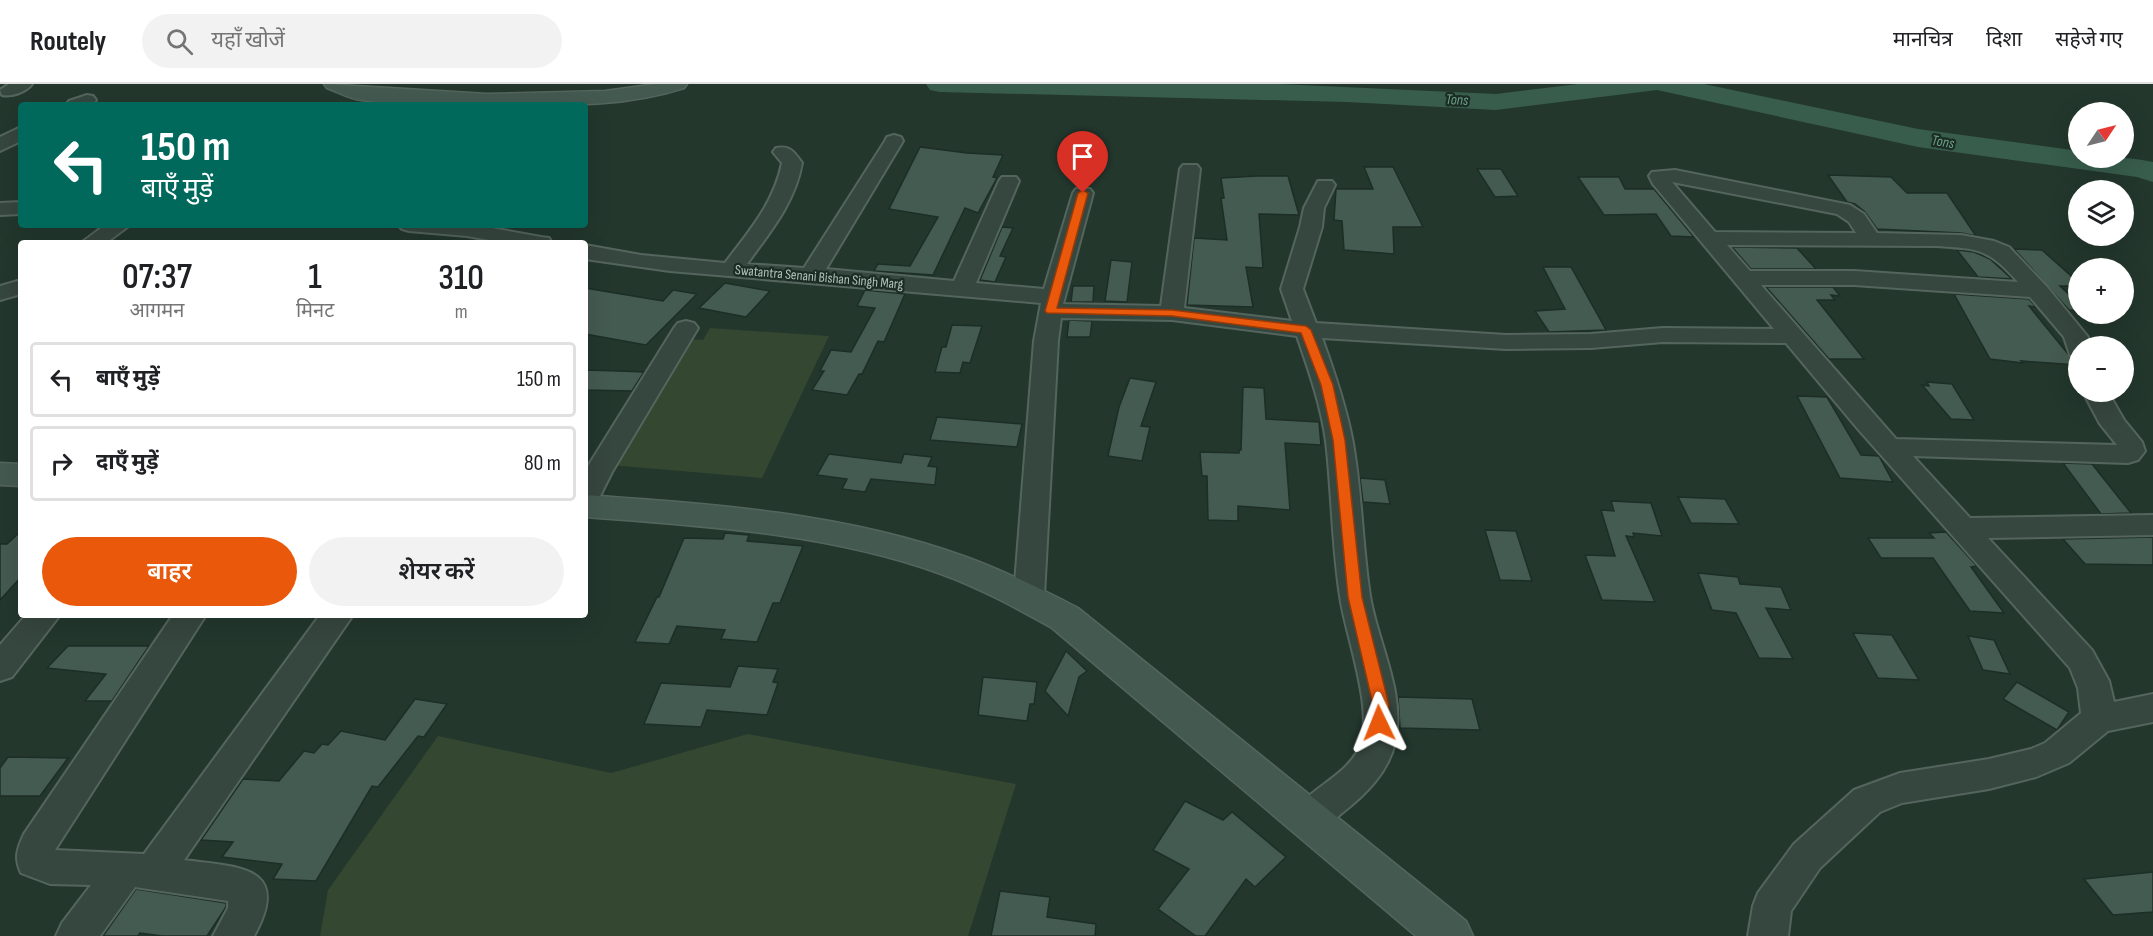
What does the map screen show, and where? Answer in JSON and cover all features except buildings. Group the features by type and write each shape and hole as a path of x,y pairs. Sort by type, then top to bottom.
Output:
{"street":[{"path":"334,84 361,94 487,100 605,97 648,93 676,85"},
{"path":"0,145 18,135"},
{"path":"811,275 894,141"},
{"path":"731,270 771,214 791,175 792,163 783,152"},
{"path":"1172,313 1190,169"},
{"path":"1870,240 1854,214 1843,209 1675,176 1659,176 1709,238 1889,447 2081,658 2093,676 2097,692 2098,719"},
{"path":"962,289 1009,181"},
{"path":"1308,819 1341,793 1372,760 1377,741 1381,705 1355,597 1339,440 1327,385 1292,289 1311,226 1314,208 1326,185"},
{"path":"1029,596 1046,341 1052,304 1083,193"},
{"path":"0,209 18,208"},
{"path":"96,240 114,228"},
{"path":"444,228 477,231 525,240"},
{"path":"1709,238 1937,240 1958,241 1988,248 2002,253 2075,336"},
{"name":"Swatantra Senani Bishan Singh Marg","path":"588,253 638,261 962,289 1052,304 1172,313 1306,330 1506,342 1591,341 1663,335 1793,336"},
{"path":"1745,278 1854,278 2035,290"},
{"path":"0,293 18,288"},
{"path":"588,493 598,472 686,328"},
{"path":"1889,447 2128,454 2132,451 2129,442 2113,424 2101,402"},
{"path":"0,474 18,475"},
{"path":"588,506 758,521 850,536 938,561 1029,596 1065,618 1450,936"},
{"path":"1962,528 2153,525"},
{"path":"0,668 42,618"},
{"path":"188,618 38,846 34,861 50,867 139,871 239,885 249,892 247,911 233,936"},
{"path":"76,936 139,871 335,618"},
{"path":"1768,936 1772,906 1807,856 1867,801 1900,788 1989,774 2036,762 2057,753 2098,719 2153,708"}],"green space":[{"path":"710,328 829,336 762,478 610,465 689,339 703,340"},
{"path":"748,734 1016,784 968,936 320,936 328,890 438,736 611,773"}],"waterway":[{"name":"Tons","path":"940,84 1347,94 1496,102 1649,84"},
{"name":"Tons","path":"1665,84 1918,138 2145,169 2153,173"}],"route":[{"path":"1083,193 1051,311 1172,313 1306,330 1327,385 1339,440 1355,597 1381,705 1379,723"}]}
